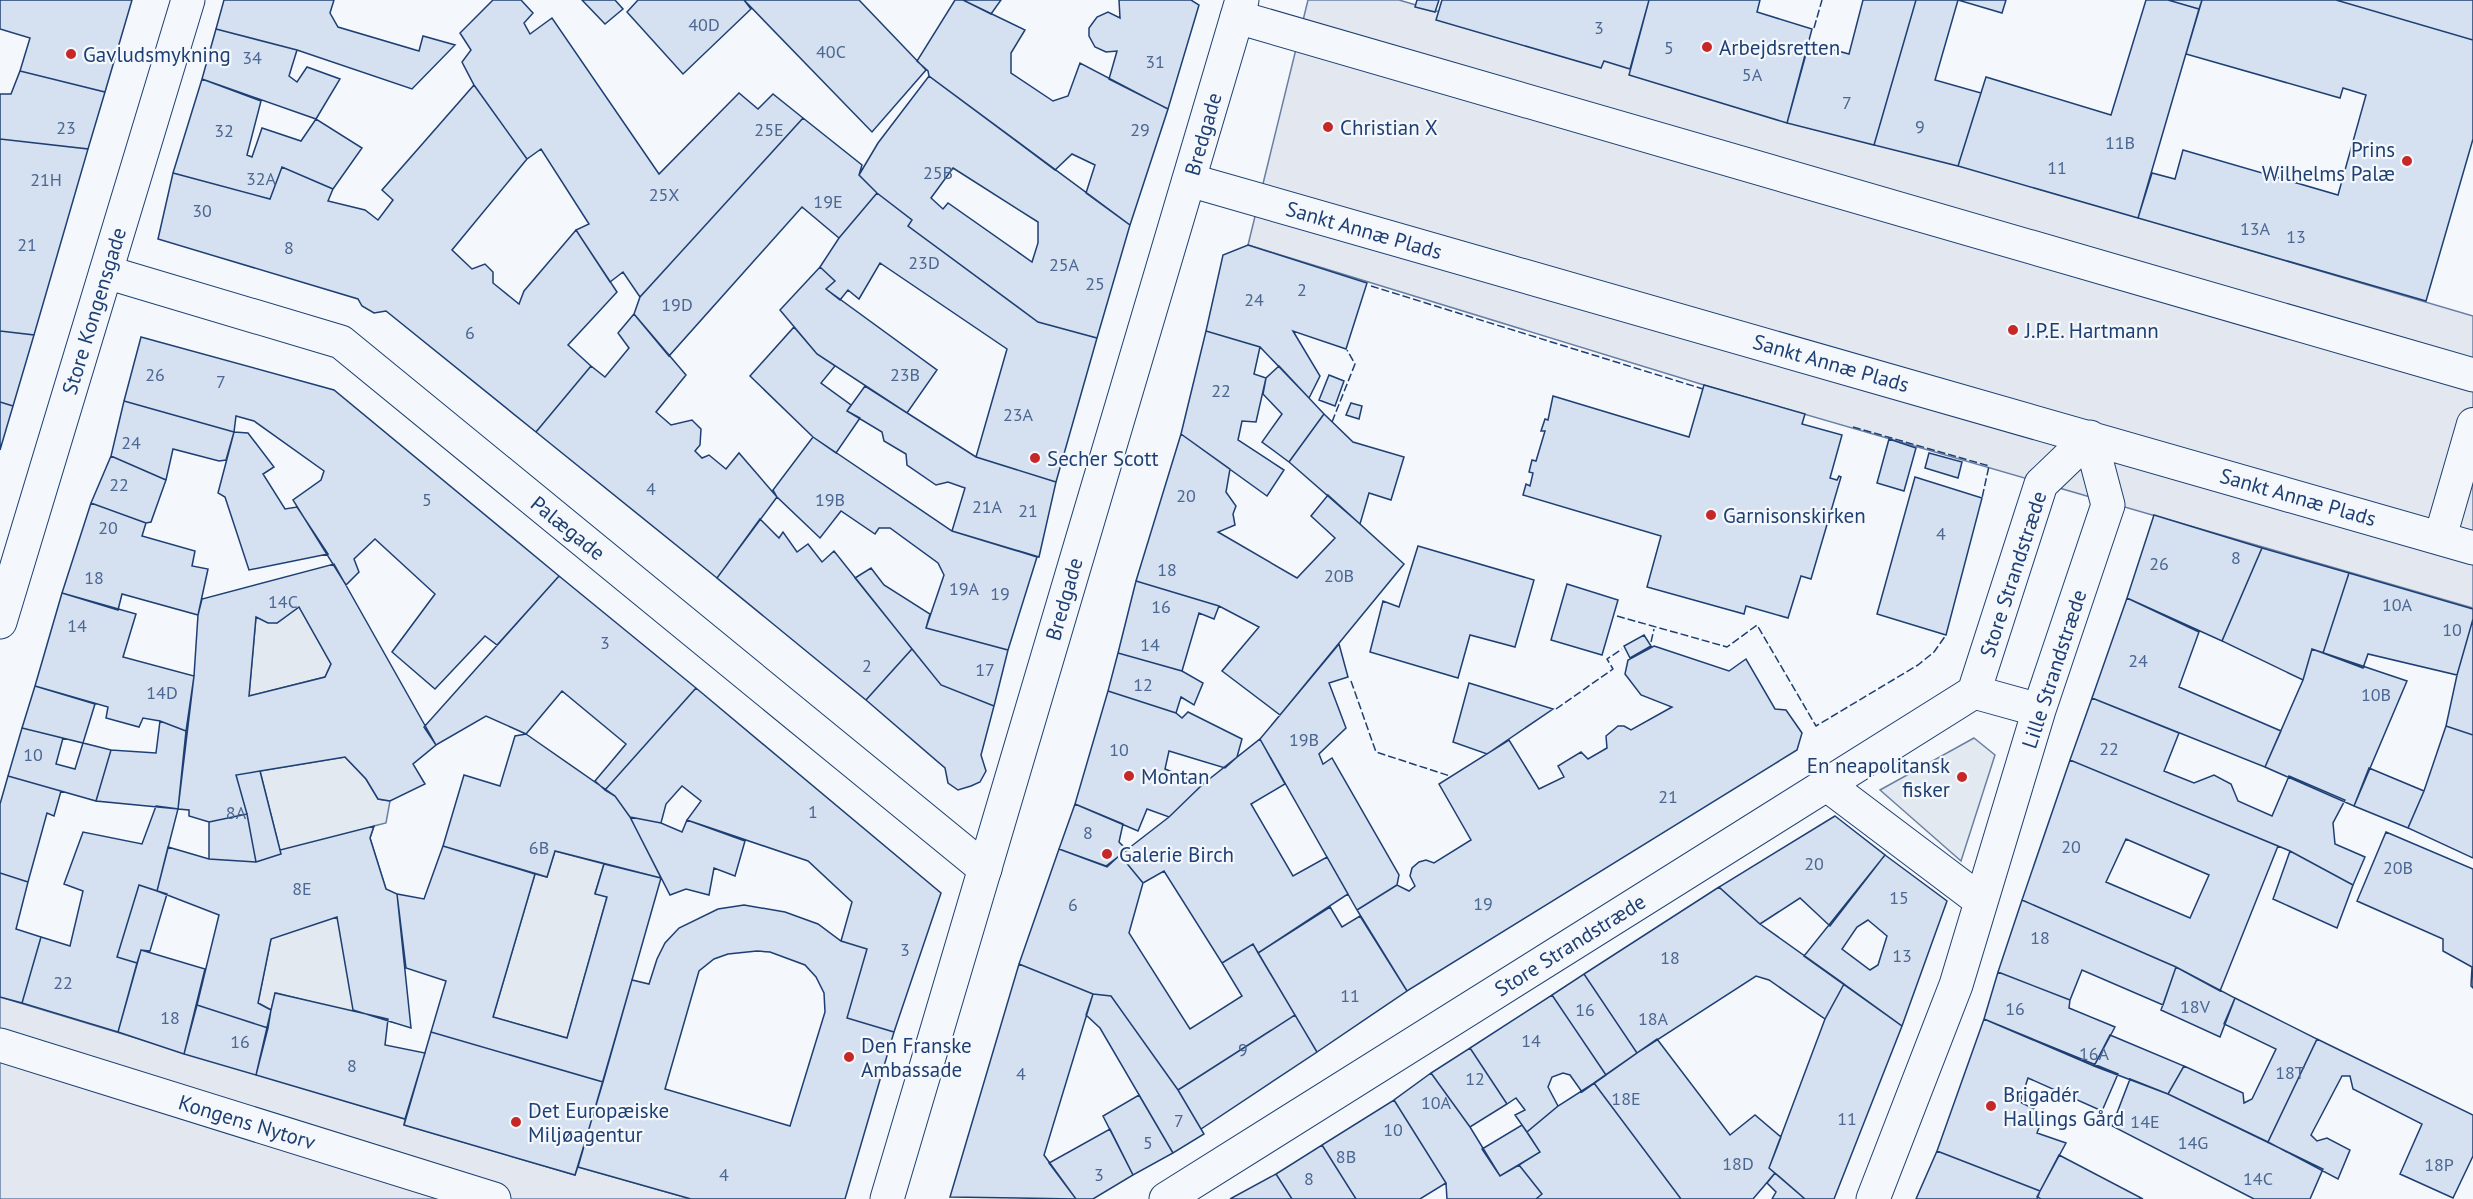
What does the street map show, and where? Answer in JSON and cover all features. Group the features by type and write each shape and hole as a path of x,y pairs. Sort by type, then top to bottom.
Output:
{"street":[{"name":"Store Kongensgade","path":"0,622 188,0"},
{"name":"Bredgade","path":"887,1199 1239,8"},
{"path":"1239,8 2473,375"},
{"name":"Sankt Annæ Plads","path":"1189,180 2473,548"},
{"name":"Palægade","path":"106,272 341,342 985,869"},
{"path":"2440,538 2473,424"},
{"name":"Store Strandstræde","path":"1166,1199 1974,692 2041,484 2090,437"},
{"name":"Lille Strandstræde","path":"1873,1199 1956,985 2039,710 2108,505 2090,437"},
{"path":"1974,692 2039,710"},
{"path":"1826,784 1981,901"},
{"name":"Kongens Nytorv","path":"0,1045 494,1199"}],"shaded area":[{"path":"1308,0 1399,0 2473,316 2473,608 1704,385 1248,245"},
{"path":"299,607 331,664 325,677 249,696 256,617 277,623"},
{"path":"1974,738 1995,755 1961,861 1880,790"},
{"path":"345,757 366,779 378,799 390,801 386,823 374,826 370,838 386,889 396,1023 276,993 271,1010 258,1003 271,939 281,854 260,771"},
{"path":"555,851 604,864 595,893 607,897 567,1038 493,1017 535,874 547,877"},
{"path":"0,997 405,1119 404,1125 575,1175 578,1167 691,1199 0,1199"}],"building":[{"name":"Gavludsmykning","path":"0,0 132,0 105,92 20,71 30,38 0,29"},
{"path":"224,0 334,0 330,13 338,27 419,51 423,36 455,45 412,89 297,50 216,29"},
{"path":"493,0 521,0 533,13 524,23 530,34 552,18 659,174 739,93 758,109 773,94 803,118 640,297 623,272 610,282 576,230 589,224 541,149 527,159 474,85 462,62 471,50 460,33"},
{"path":"582,0 615,0 623,9 605,24"},
{"path":"638,0 744,0 751,9 683,74 627,12"},
{"path":"744,0 859,0 926,70 872,132"},
{"path":"955,0 963,0 1025,30 1011,53 1011,73 1053,101 1068,96 1080,63 1168,109 1130,225 1086,193 1095,165 1072,154 1055,170 929,76 928,71 917,61"},
{"path":"963,0 1001,0 991,14"},
{"path":"1119,0 1191,0 1199,5 1168,109 1109,79 1117,51 1106,52 1095,47 1089,36 1089,28 1097,17 1108,12 1120,18"},
{"path":"1417,0 1439,0 1435,12 1415,7"},
{"path":"1442,0 1649,0 1630,69 1604,61 1601,68 1436,20"},
{"path":"1649,0 1760,0 1757,12 1812,29 1787,123 1629,75"},
{"path":"1863,0 1916,0 1874,145 1787,123 1809,43 1849,54"},
{"path":"1916,0 1958,0 1935,80 1981,93 1958,166 1874,145"},
{"path":"1958,0 2006,0 2002,13"},
{"path":"2146,0 2168,0 2199,9 2138,218 1958,166 1986,77 2111,115"},
{"path":"2168,0 2202,0 2199,9"},
{"name":"Prins Wilhelms Palæ","path":"2202,0 2336,0 2473,40 2473,139 2426,301 2138,218 2152,173 2175,179 2183,150 2338,195 2366,95 2343,88 2340,98 2186,54"},
{"path":"2336,0 2473,0 2473,40"},
{"path":"216,29 297,50 289,76 297,82 307,67 340,79 316,119 202,79"},
{"path":"20,71 105,92 88,149 0,139 0,94 11,94"},
{"path":"929,76 1130,225 1097,338 1038,322 908,226 912,220 877,193 859,175 878,143","holes":["953,168 1038,222 1038,243 1032,262 948,203 943,209 931,198"]},
{"path":"202,79 261,101 247,155 252,157 262,128 301,141 316,119 362,148 333,189 282,167 270,199 173,173"},
{"path":"474,85 527,159 452,250 472,269 485,264 493,272 493,283 519,304 524,291 576,230 617,292 568,345 591,366 536,432 386,311 374,313 362,306 358,299 158,239 173,173 270,199 282,167 333,189 328,201 365,210 378,220 393,200 382,190"},
{"path":"803,118 862,165 859,175 877,193 839,238 802,207 669,356 634,314 640,297"},
{"path":"0,139 88,149 34,335 0,331"},
{"path":"877,193 912,220 908,226 1038,322 1097,338 1056,482 976,457 1007,349 880,263 859,299 848,290 840,300 826,289 835,281 820,267 839,238"},
{"path":"1248,245 1367,283 1346,349 1293,331 1320,376 1309,398 1260,347 1206,331 1223,255"},
{"path":"820,267 835,281 826,289 937,370 907,413 817,354 780,310"},
{"path":"634,314 686,375 656,412 671,425 692,420 701,429 700,445 695,451 702,458 709,455 726,469 739,453 777,497 717,578 536,432 591,366 605,377 629,348 618,333"},
{"path":"794,327 817,354 835,366 821,383 851,405 847,411 860,418 836,453 813,437 750,376"},
{"path":"0,331 34,335 13,406 0,402"},
{"path":"1206,331 1260,347 1254,374 1266,378 1256,422 1242,421 1238,440 1284,470 1267,496 1181,434"},
{"path":"141,337 334,390 559,576 497,645 485,636 435,689 392,652 435,594 375,539 354,559 359,572 346,585 293,500 321,480 324,471 254,421 236,416 234,432 124,401"},
{"path":"1279,366 1324,414 1289,462 1262,442 1282,414 1263,394 1266,378"},
{"path":"1329,375 1344,381 1335,406 1319,400"},
{"name":"Garnisonskirken","path":"1704,385 1805,414 1802,424 1842,435 1830,478 1837,480 1839,476 1841,477 1811,579 1801,576 1788,618 1746,606 1744,614 1647,587 1661,536 1523,495 1526,484 1530,486 1533,473 1529,472 1532,460 1536,461 1545,431 1541,431 1545,419 1548,420 1553,396 1689,437"},
{"path":"865,386 976,457 1056,482 1039,557 952,531 965,488 948,482 936,485 907,465 906,454 884,441 882,432 847,411"},
{"path":"124,401 234,432 226,460 219,461 173,449 166,480 111,456"},
{"path":"0,402 13,406 0,450"},
{"path":"1351,403 1362,406 1359,419 1346,415"},
{"path":"1324,414 1353,442 1404,457 1391,500 1369,493 1360,524 1289,462"},
{"path":"234,432 248,433 274,467 263,474 285,509 297,507 328,554 249,570 225,497 218,493"},
{"path":"1181,434 1230,469 1226,492 1236,506 1233,514 1235,525 1218,532 1297,578 1335,538 1311,516 1328,495 1404,564 1280,715 1222,671 1259,627 1219,606 1136,581"},
{"path":"813,437 952,531 1037,557 1008,650 926,628 944,575 938,563 890,528 879,528 875,534 841,511 820,538 777,497 773,490"},
{"path":"1889,439 1916,448 1904,491 1877,483"},
{"path":"1929,453 1962,462 1958,478 1925,468"},
{"path":"111,456 166,480 151,522 146,523 91,503"},
{"path":"1915,477 1982,498 1946,635 1877,614"},
{"path":"91,503 146,523 142,536 195,551 192,566 208,569 198,615 122,594 118,610 62,593"},
{"path":"2154,515 2262,548 2222,641 2127,598"},
{"path":"760,519 779,538 783,532 797,552 808,544 822,562 834,551 912,649 866,700 717,578"},
{"path":"1418,546 1534,580 1515,647 1470,635 1458,678 1370,652 1383,601 1399,607"},
{"path":"2262,548 2349,573 2323,653 2312,649 2303,680 2222,641"},
{"path":"334,564 436,745 413,764 425,784 390,801 378,799 366,779 345,757 236,775 247,814 209,822 189,816 189,810 178,809 194,676 198,615 202,599","holes":["299,607 331,664 325,677 249,696 256,617 268,623 277,623"]},
{"path":"871,568 884,585 930,614 926,628 1008,650 994,706 941,685 855,578"},
{"path":"2349,573 2473,609 2473,619 2457,675 2368,654 2363,668 2323,653"},
{"path":"559,576 696,688 605,790 595,781 626,744 562,691 526,734 486,716 436,745 424,727"},
{"path":"1136,581 1219,606 1214,619 1199,613 1182,671 1118,653"},
{"path":"1567,584 1618,600 1602,655 1551,640"},
{"path":"62,593 136,614 123,657 194,676 186,731 160,721 143,718 139,727 106,718 108,707 35,686"},
{"path":"2127,598 2199,632 2179,687 2281,731 2265,767 2092,698"},
{"path":"2473,619 2473,735 2446,726 2457,675"},
{"path":"1644,635 1651,646 1630,658 1624,646"},
{"path":"1339,644 1348,677 1329,683 1346,728 1319,754 1323,764 1332,758 1399,875 1397,885 1357,910 1260,739"},
{"path":"1654,646 1729,671 1746,659 1775,709 1786,710 1802,733 1797,750 1407,991 1357,910 1397,885 1409,891 1415,886 1410,876 1412,868 1419,862 1426,860 1434,863 1471,840 1439,784 1509,740 1539,789 1564,777 1558,766 1581,752 1588,759 1607,748 1606,736 1618,726 1631,730 1672,707 1641,695 1625,674 1628,660"},
{"path":"912,649 941,685 994,706 981,755 986,771 980,782 958,790 948,783 945,768 866,700"},
{"path":"2312,649 2407,681 2354,806 2265,767 2303,680"},
{"path":"1118,653 1182,671 1203,683 1194,705 1181,697 1176,713 1108,691"},
{"path":"1469,683 1553,709 1487,754 1453,742"},
{"path":"35,686 95,704 83,743 22,728"},
{"path":"696,688 941,893 894,1032 847,1018 867,949 841,941 852,902 808,861 687,820 701,801 682,786 666,804 661,823 630,817 615,796 605,790"},
{"path":"1108,691 1176,713 1182,718 1188,712 1242,739 1237,757 1225,768 1169,751 1165,769 1203,784 1169,817 1147,809 1138,831 1075,804"},
{"path":"2092,698 2179,733 2164,771 2194,783 2214,775 2231,784 2238,801 2272,816 2289,776 2345,800 2333,823 2335,844 2365,857 2353,885 2290,851 2070,760"},
{"path":"160,721 186,731 178,809 96,801 111,750 156,753"},
{"path":"2446,726 2473,735 2473,858 2408,828 2424,791"},
{"path":"22,728 63,738 56,764 75,769 83,743 111,750 96,801 8,776"},
{"path":"526,734 615,796 630,817 661,878 555,851 547,877 443,846 464,775 500,786 515,736"},
{"path":"1260,739 1285,784 1251,804 1293,876 1327,857 1348,894 1258,953 1253,944 1222,963 1164,871 1143,883 1120,855 1169,817 1203,784"},
{"path":"2070,760 2278,846 2220,991 2176,967 2022,900","holes":["2126,839 2209,875 2190,918 2106,882"]},
{"path":"2369,768 2424,791 2408,828 2354,806"},
{"path":"260,771 281,854 256,862 247,814 236,775"},
{"path":"8,776 61,791 54,816 47,813 28,882 0,873 0,804"},
{"path":"1075,804 1123,824 1119,842 1127,850 1106,866 1059,849"},
{"path":"156,806 178,809 157,891 139,885 117,957 137,963 118,1032 22,1003 41,937 70,946 83,891 64,884 83,832 142,844"},
{"path":"247,814 256,862 209,859 209,822"},
{"path":"1835,816 1885,855 1830,926 1800,898 1760,924 1719,887"},
{"path":"630,817 661,823 682,832 687,820 745,841 735,876 714,868 709,895 686,889 670,895"},
{"path":"374,826 370,838 386,889 397,894 411,1028 353,1010 337,917 271,939 258,1003 271,1010 268,1028 197,1005 219,915 157,891 168,847 209,859 256,862 281,854 280,850"},
{"path":"2386,832 2473,869 2473,988 2471,986 2472,967 2443,951 2443,939 2357,901"},
{"path":"443,846 535,874 493,1017 567,1038 607,897 595,894 604,864 661,878 603,1082 431,1032 446,981 406,968 397,894 424,899"},
{"path":"1059,849 1107,867 1120,855 1143,883 1129,933 1190,1029 1242,996 1222,963 1253,944 1295,1015 1178,1090 1111,996 1093,994 1019,964"},
{"path":"2290,851 2353,885 2337,928 2273,899"},
{"path":"1885,855 1947,901 1902,1026 1804,956","holes":["1868,920 1887,936 1878,965 1870,970 1842,949 1857,927"]},
{"path":"0,873 28,882 16,929 41,937 22,1003 0,997"},
{"path":"139,885 167,894 150,951 141,950 137,963 117,957"},
{"path":"1719,887 1760,924 1844,984 1825,1019 1769,980 1756,976 1637,1053 1584,974"},
{"path":"2022,900 2176,967 2163,1005 2082,970 2070,1000 1998,972"},
{"name":"Den Franske Ambassade","path":"744,905 785,912 818,924 841,941 867,949 847,1018 894,1032 845,1199 691,1199 578,1167 632,980 649,984 665,943 679,928 718,909","holes":["770,952 805,965 816,977 824,993 825,1012 790,1126 665,1089 699,971 714,959 728,954"]},
{"path":"1330,907 1342,927 1360,916 1407,991 1317,1052 1258,953"},
{"path":"141,950 205,969 184,1054 118,1032"},
{"path":"1019,964 1093,994 1044,1155 1076,1199 950,1197"},
{"path":"2176,967 2235,998 2220,1037 2161,1010"},
{"path":"1998,972 2070,1000 2069,1008 2115,1027 2094,1066 1984,1019"},
{"path":"1584,974 1637,1053 1606,1075 1552,995"},
{"path":"1844,984 1902,1026 1834,1199 1805,1199 1769,1168 1825,1019"},
{"path":"275,993 388,1019 385,1045 425,1053 405,1119 256,1075"},
{"path":"1093,994 1111,996 1178,1090 1204,1134 1173,1153 1100,1028 1086,1015"},
{"path":"1552,995 1606,1075 1582,1092 1570,1075 1563,1073 1552,1077 1548,1087 1558,1106 1527,1132 1515,1115 1525,1110 1516,1098 1507,1104 1470,1048"},
{"path":"2235,998 2317,1039 2268,1142 2168,1094 2184,1066 2243,1093 2244,1103 2252,1099 2276,1049 2224,1024"},
{"path":"197,1005 268,1028 256,1075 184,1054"},
{"path":"1295,1015 1317,1052 1201,1129 1178,1090"},
{"name":"Brigadér Hallings Gård","path":"1984,1019 2118,1074 2102,1111 2028,1078 2020,1102 2038,1111 2032,1122 2040,1125 2037,1133 2066,1143 2040,1191 1937,1151"},
{"path":"431,1032 603,1082 575,1175 404,1125"},
{"path":"2110,1035 2184,1066 2168,1094 2094,1066"},
{"path":"1657,1039 1730,1135 1755,1115 1781,1137 1769,1168 1775,1173 1753,1199 1681,1199 1594,1083"},
{"path":"2317,1039 2473,1115 2473,1156 2453,1198 2400,1174 2422,1124 2353,1089 2350,1076 2342,1076 2311,1135 2317,1141 2327,1138 2350,1150 2338,1179 2268,1142"},
{"path":"1470,1048 1507,1104 1470,1127 1431,1073"},
{"path":"1431,1073 1470,1127 1500,1176 1519,1165 1542,1194 1536,1199 1447,1199 1446,1183 1394,1100"},
{"path":"2130,1079 2168,1094 2323,1169 2310,1199 2254,1199 2112,1126"},
{"path":"1594,1083 1681,1199 1536,1199 1542,1194 1519,1165 1540,1152 1527,1132 1558,1106"},
{"path":"1139,1095 1173,1153 1133,1175 1103,1116"},
{"path":"1394,1100 1446,1183 1420,1199 1356,1199 1322,1145"},
{"path":"1522,1125 1540,1152 1500,1176 1482,1149"},
{"path":"1110,1129 1133,1175 1093,1199 1076,1199 1049,1163"},
{"path":"1322,1145 1356,1199 1292,1199 1276,1174"},
{"path":"1937,1151 2040,1191 2037,1199 1916,1199"},
{"path":"2059,1155 2143,1199 2041,1199 2037,1197"},
{"path":"1775,1173 1805,1199 1772,1199 1776,1192 1767,1183"},
{"path":"1276,1174 1292,1199 1230,1199"}],"fence":[{"path":"1814,28 1822,0"},
{"path":"1371,286 1703,389"},
{"path":"1332,422 1355,364 1347,350"},
{"path":"1853,427 1989,466 1982,498"},
{"path":"1617,616 1727,647 1757,625 1816,726 1918,665 1934,652 1946,635"},
{"path":"1651,642 1654,629"},
{"path":"1556,709 1613,669 1607,659 1622,649"},
{"path":"1351,681 1376,752 1450,776"}],"place":[{"name":"Arbejdsretten","path":"1707,47"},
{"name":"Gavludsmykning","path":"71,54"},
{"name":"Christian X","path":"1328,127"},
{"name":"Prins Wilhelms Palæ","path":"2407,161"},
{"name":"J.P.E. Hartmann","path":"2013,330"},
{"name":"Secher Scott","path":"1035,458"},
{"name":"Garnisonskirken","path":"1711,515"},
{"name":"Montan","path":"1129,776"},
{"name":"En neapolitansk fisker","path":"1962,777"},
{"name":"Galerie Birch","path":"1107,854"},
{"name":"Den Franske Ambassade","path":"849,1057"},
{"name":"Brigadér Hallings Gård","path":"1991,1106"},
{"name":"Det Europæiske Miljøagentur","path":"516,1122"}]}
